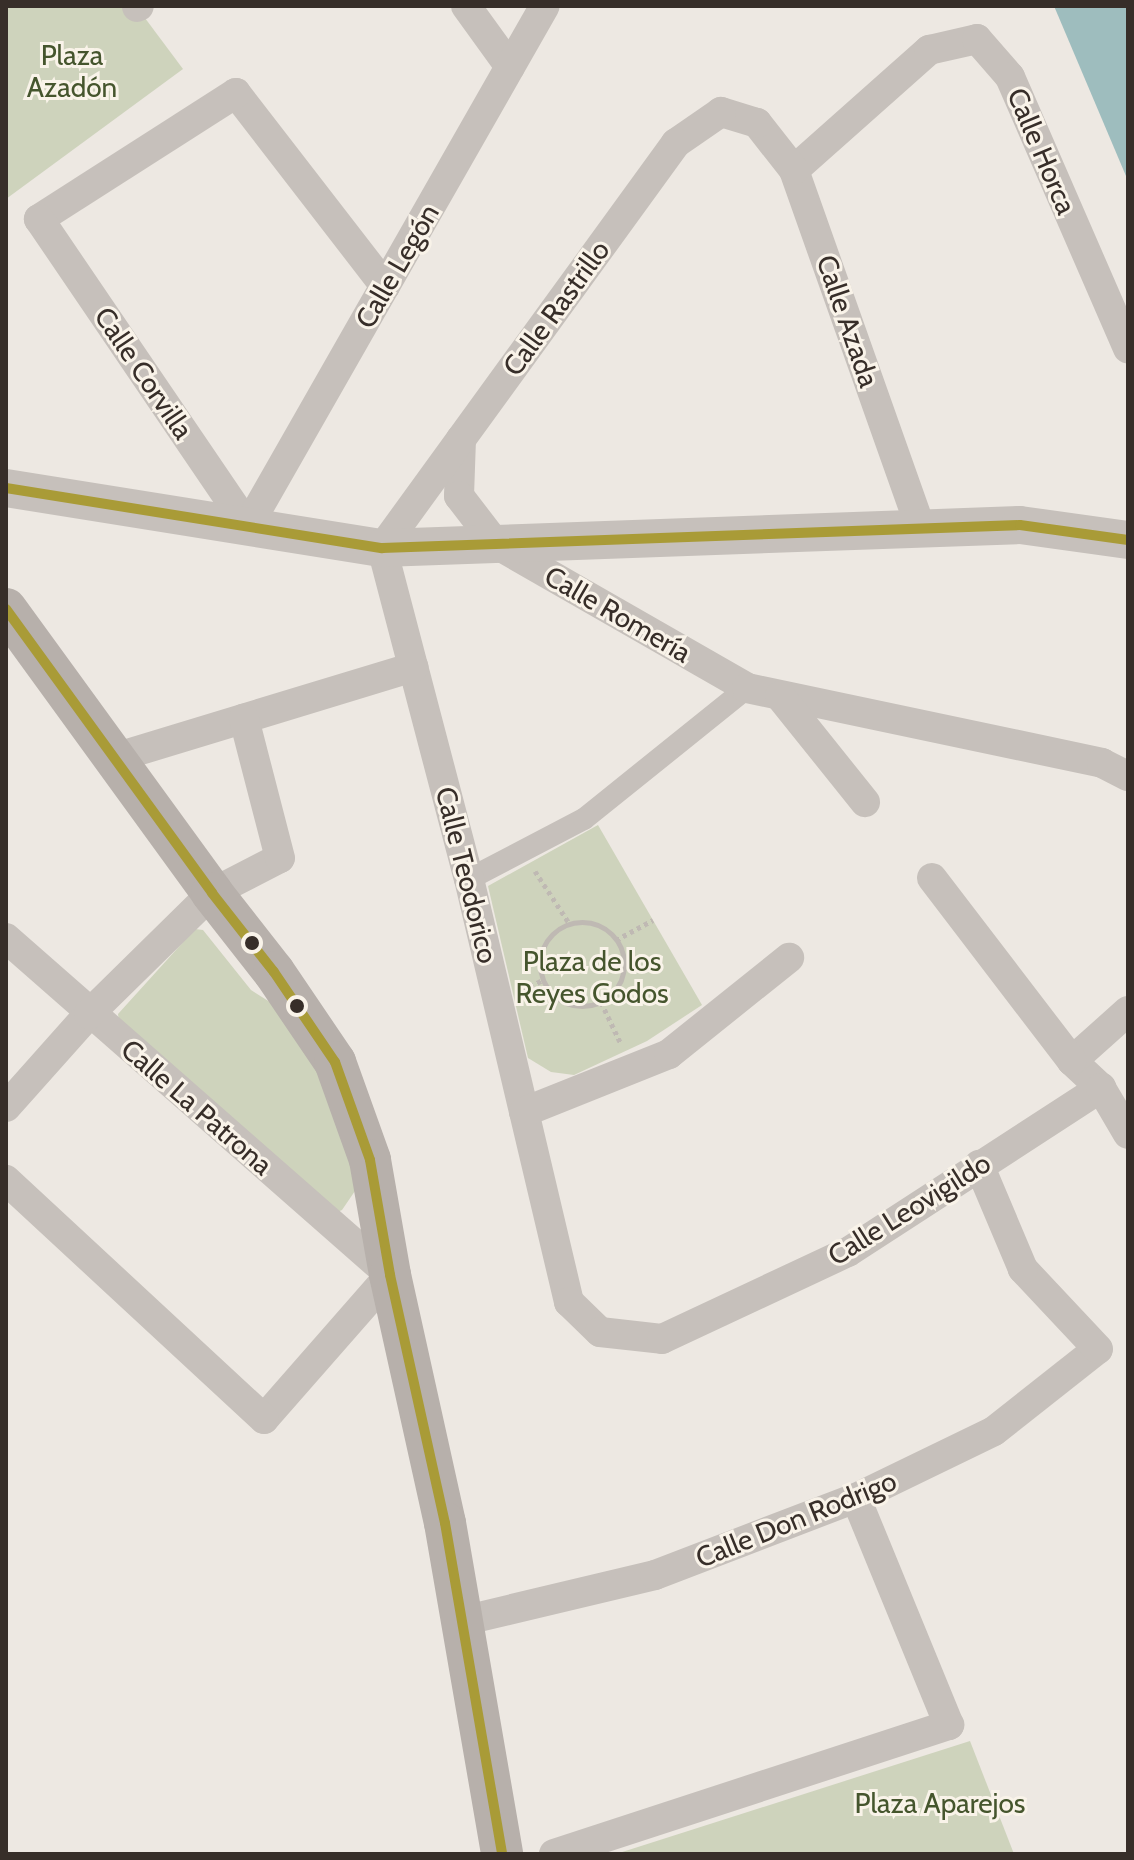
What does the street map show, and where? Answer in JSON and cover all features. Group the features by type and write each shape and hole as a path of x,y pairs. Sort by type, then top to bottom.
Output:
{"main road":[{"path":"6,609 212,893 274,972 335,1062 370,1160 390,1275 445,1523 502,1854"}],"street":[{"path":"466,6 510,67"},
{"name":"Calle Legón","path":"248,526 545,6"},
{"name":"Calle Horca","path":"794,170 929,50 977,39 1010,77 1128,349"},
{"name":"Calle Corvilla","path":"248,526 39,219 236,93 385,286"},
{"name":"Calle Rastrillo","path":"382,548 676,143 721,112 757,123"},
{"name":"Calle Azada","path":"757,123 794,170 921,529"},
{"path":"461,439 459,496 496,544"},
{"path":"6,488 382,548 1020,525 1128,540"},
{"name":"Calle Romería","path":"496,544 747,688 1102,763 1128,776"},
{"name":"Calle Teodorico","path":"382,548 469,879 569,1302 600,1332"},
{"path":"114,758 414,667"},
{"path":"469,879 584,819 747,688"},
{"path":"780,696 865,802"},
{"path":"6,1107 89,1014 212,893 280,858 244,719"},
{"path":"932,878 1072,1061 1101,1088 1128,1134"},
{"name":"Calle La Patrona","path":"6,938 390,1275"},
{"path":"524,1112 669,1054 789,958"},
{"path":"1072,1061 1128,1011"},
{"name":"Calle Leovigildo","path":"600,1332 662,1339 848,1252 1101,1088"},
{"name":"Calle Don Rodrigo","path":"462,1621 655,1575 856,1498 994,1431 1098,1349 1023,1269 979,1165"},
{"path":"6,1180 264,1419 390,1275"},
{"path":"554,1854 949,1725 856,1498"}],"path":[{"path":"524,850 569,923"},
{"path":"616,940 653,920"},
{"path":"587,922 603,927 616,940 623,953 621,981 601,1002 584,1006 567,1004 552,994 543,980 540,963 544,946 554,932 569,923 587,922"},
{"path":"601,1002 631,1069"}],"green space":[{"name":"Plaza Azadón","path":"6,6 136,6 183,69 6,199"},
{"name":"Plaza de los Reyes Godos","path":"598,825 702,1005 647,1041 574,1075 551,1072 528,1058 488,886"},
{"path":"195,929 203,930 251,990 281,1009 325,1080 357,1188 342,1210 335,1213 119,1021 118,1014"},
{"name":"Plaza Aparejos","path":"970,1741 1014,1854 616,1854"}],"water":[{"path":"1054,6 1128,6 1126,176"}],"transit line":[{"path":"6,488 382,548 1020,525 1128,540"},
{"path":"6,609 212,893 274,972 335,1062 370,1160 390,1275 445,1523 502,1854"}]}
